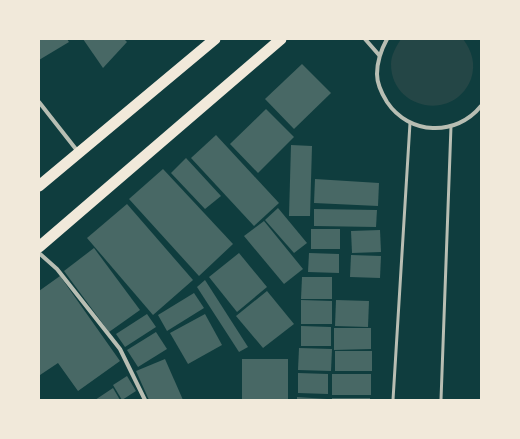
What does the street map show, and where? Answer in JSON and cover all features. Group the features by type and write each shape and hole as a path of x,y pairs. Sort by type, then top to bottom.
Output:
{"highway":[{"path":"39,186 215,39"},
{"path":"39,247 281,39"}],"street":[{"path":"365,39 379,55"},
{"path":"387,39 379,55 377,75 382,94 393,111 410,123 430,128 451,126 465,121 481,106"},
{"path":"39,102 79,153"},
{"path":"39,253 57,269 120,349 145,400"}],"lane":[{"path":"393,400 410,123"},
{"path":"442,400 451,126"}],"shaded area":[{"path":"401,39 463,39 471,53 473,68 471,79 463,93 451,101 438,105 425,105 412,100 401,92 394,80 391,61"}],"building":[{"path":"39,39 67,39 69,42 39,60"},
{"path":"83,39 124,39 127,42 103,68"},
{"path":"302,64 331,93 294,129 265,99"},
{"path":"266,109 294,137 258,173 230,144"},
{"path":"216,135 279,203 254,226 191,158"},
{"path":"291,145 312,146 310,216 289,216"},
{"path":"186,158 221,196 205,209 171,173"},
{"path":"163,169 233,244 199,276 129,199"},
{"path":"315,179 379,183 378,206 314,203"},
{"path":"127,204 193,280 153,315 87,238"},
{"path":"278,208 307,243 294,253 265,220"},
{"path":"314,209 377,210 376,227 314,226"},
{"path":"264,221 303,269 284,284 244,236"},
{"path":"311,229 340,229 340,249 311,249"},
{"path":"380,230 381,252 352,253 351,231"},
{"path":"94,248 140,310 109,332 64,271"},
{"path":"239,253 267,287 237,312 209,277"},
{"path":"309,253 339,254 339,273 308,272"},
{"path":"351,255 381,256 380,278 350,277"},
{"path":"60,276 120,361 78,391 58,363 39,375 39,291"},
{"path":"302,277 332,277 332,299 301,299"},
{"path":"205,280 248,347 239,352 197,287"},
{"path":"267,291 294,324 263,348 236,316"},
{"path":"194,293 204,308 167,331 158,315"},
{"path":"301,300 332,301 332,324 301,324"},
{"path":"336,300 369,301 368,327 335,326"},
{"path":"147,314 156,327 125,347 116,334"},
{"path":"205,314 222,345 188,364 170,333"},
{"path":"301,326 331,327 331,346 301,346"},
{"path":"334,328 371,328 371,349 334,350"},
{"path":"156,332 167,349 138,367 127,350"},
{"path":"299,348 332,349 331,371 298,370"},
{"path":"335,351 372,351 372,371 335,371"},
{"path":"165,359 183,400 149,400 136,371"},
{"path":"242,359 288,359 288,400 242,400"},
{"path":"298,373 328,374 328,394 298,393"},
{"path":"332,374 371,374 371,395 332,395"},
{"path":"127,376 136,391 122,400 113,385"},
{"path":"113,388 120,400 95,400"},
{"path":"297,397 327,399 327,400 297,400"},
{"path":"332,398 370,398 370,400 332,400"}]}
